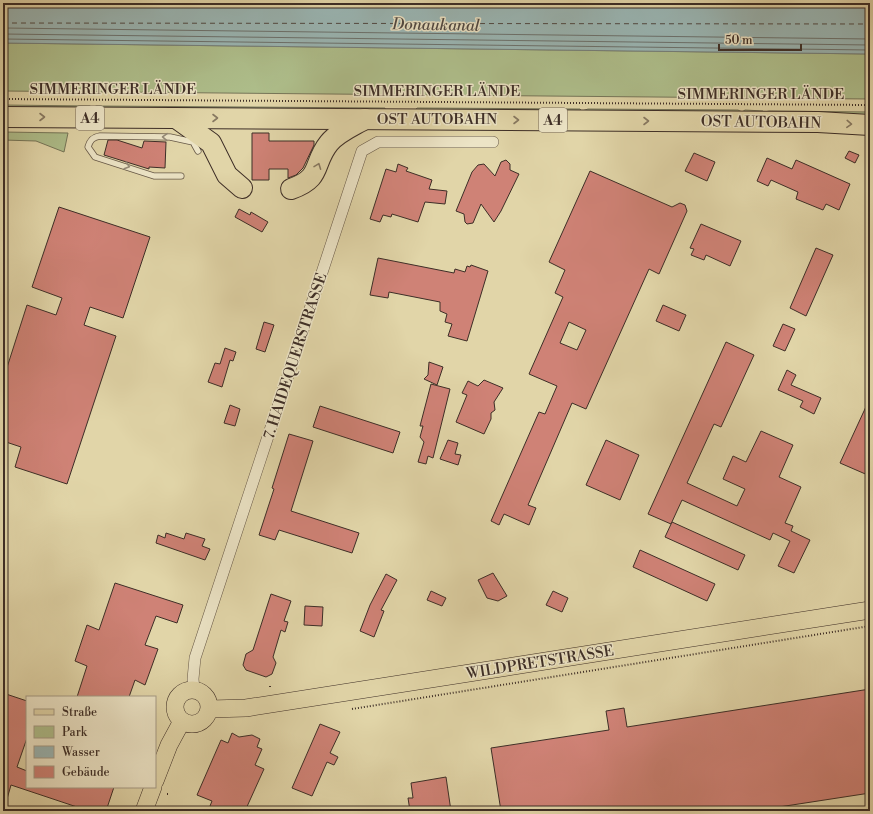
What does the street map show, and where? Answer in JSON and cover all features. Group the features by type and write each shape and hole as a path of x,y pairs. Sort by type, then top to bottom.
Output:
{"highway":[{"name":"OST AUTOBAHN","path":"3,117 818,122 870,125"},
{"path":"176,118 212,143 220,177 227,175 242,188"},
{"path":"291,189 310,180 315,173 323,153 329,143 337,136 365,119"}],"main road":[{"name":"WILDPRETSTRASSE","path":"210,709 246,708 870,610"},
{"path":"194,690 203,693 207,697 210,709 208,715 198,724 192,725 182,721 177,715 175,703 182,693 194,690"},
{"path":"156,778 169,745 182,721"},
{"path":"144,811 163,792"}],"street":[{"name":"7. HAIDEQUERSTRASSE","path":"194,690 194,658 362,151 378,142 493,142"}],"lane":[{"path":"180,176 154,176 95,157 88,147 89,141 94,136 170,137 192,142 197,147 198,151"}],"path":[{"name":"SIMMERINGER LÄNDE","path":"3,99 870,105"},
{"path":"352,710 870,626"}],"green space":[{"path":"3,43 870,54 870,99 3,91"},
{"path":"3,105 90,106 93,108 96,106 385,108 385,110 3,110"},
{"path":"417,108 580,109 582,111 588,109 738,110 742,112 745,110 764,112 870,112 870,117 415,110"},
{"path":"3,132 68,133 64,152 36,141 3,140"}],"water":[{"name":"Donaukanal","path":"3,3 870,3 870,54 3,43"}],"building":[{"path":"252,133 269,133 269,141 314,141 314,145 303,168 296,175 288,178 288,169 269,169 269,180 252,180"},
{"path":"108,140 117,140 142,148 144,141 166,142 165,168 149,167 149,169 104,155"},
{"path":"849,151 859,155 855,163 845,158"},
{"path":"694,153 715,162 707,181 685,171"},
{"path":"767,158 792,169 796,160 850,184 839,210 826,204 823,210 796,199 798,192 771,180 768,186 757,181"},
{"path":"506,160 510,164 510,170 519,174 501,211 494,222 481,204 473,223 467,224 465,222 464,214 456,211 472,172 478,165 484,164 495,176 501,162"},
{"path":"398,164 408,168 406,171 432,180 429,189 447,191 445,204 425,202 418,222 392,214 391,217 383,215 380,222 370,219 386,169 396,172"},
{"path":"590,171 672,207 680,203 685,205 687,211 659,274 649,269 586,409 572,403 528,505 536,508 529,525 504,514 499,525 491,521 539,412 545,414 557,386 529,374 563,297 555,293 565,270 549,262","holes":["569,322 586,330 577,350 560,343"]},
{"path":"59,207 150,237 123,318 90,307 84,325 116,336 67,484 15,467 21,447 3,441 3,380 27,305 56,315 62,298 32,287"},
{"path":"239,209 250,215 251,212 268,222 262,232 235,217"},
{"path":"701,224 741,241 730,266 706,255 704,260 691,255 694,249 690,248"},
{"path":"816,248 833,255 806,316 790,308"},
{"path":"378,258 454,273 455,269 465,272 467,266 470,267 471,265 488,271 467,341 448,336 452,324 445,322 447,314 440,311 440,302 389,292 388,298 370,295"},
{"path":"663,305 686,315 679,331 656,321"},
{"path":"264,322 274,325 265,352 256,349"},
{"path":"783,324 795,329 785,351 773,346"},
{"path":"726,342 754,355 721,427 714,424 687,483 737,506 745,489 723,479 733,456 746,462 761,431 793,445 779,477 801,487 785,523 793,526 791,531 810,540 794,573 778,566 790,541 773,533 770,540 682,500 671,524 648,514"},
{"path":"225,348 236,352 233,361 230,360 222,387 208,382 215,363 220,364"},
{"path":"429,362 443,367 437,385 424,379 428,375"},
{"path":"787,370 796,375 791,385 821,398 814,414 800,407 803,401 778,390"},
{"path":"484,380 503,388 494,402 495,410 491,413 491,419 484,434 456,422 467,395 462,393 468,381 478,386"},
{"path":"431,384 450,389 433,458 428,456 426,464 418,462 424,442 420,437 423,426 420,426"},
{"path":"870,398 870,476 840,463"},
{"path":"230,405 240,409 235,426 224,423"},
{"path":"320,406 400,432 393,453 313,427"},
{"path":"289,434 313,441 291,511 359,533 352,553 279,530 275,540 259,535 274,489 272,488"},
{"path":"448,440 458,443 455,454 461,455 458,465 440,459"},
{"path":"606,440 639,455 620,500 586,485"},
{"path":"672,522 745,555 738,570 665,537"},
{"path":"166,533 184,539 186,533 205,539 202,546 210,549 205,560 156,543 158,535 165,538"},
{"path":"640,550 715,584 707,601 633,567"},
{"path":"493,573 507,596 498,601 487,598 478,580"},
{"path":"386,574 397,580 381,610 384,611 374,637 360,631 370,605"},
{"path":"115,583 183,605 177,623 156,616 145,645 158,649 145,685 135,680 129,696 77,696 87,666 75,661 87,625 99,630"},
{"path":"431,591 446,598 442,606 427,600"},
{"path":"553,591 568,598 562,612 546,605"},
{"path":"271,594 291,601 284,621 288,622 285,632 281,630 273,657 276,663 272,674 266,677 246,670 243,665 246,654 253,650"},
{"path":"305,606 323,607 322,626 304,625"},
{"path":"870,689 870,793 779,807 776,811 501,811 491,748 609,730 606,711 624,708 627,727"},
{"path":"3,693 26,701 26,741 17,767 26,771 26,788 114,788 106,811 89,811 11,785 5,806 3,805"},
{"path":"320,724 340,732 330,753 338,757 334,765 327,762 312,796 292,788"},
{"path":"232,733 239,737 252,735 260,739 257,747 262,749 255,765 264,769 245,811 208,811 212,801 197,795 221,740 228,743"},
{"path":"446,777 451,811 410,811 408,798 413,798 411,783"}],"ferry route":[{"path":"3,23 870,24"}]}
